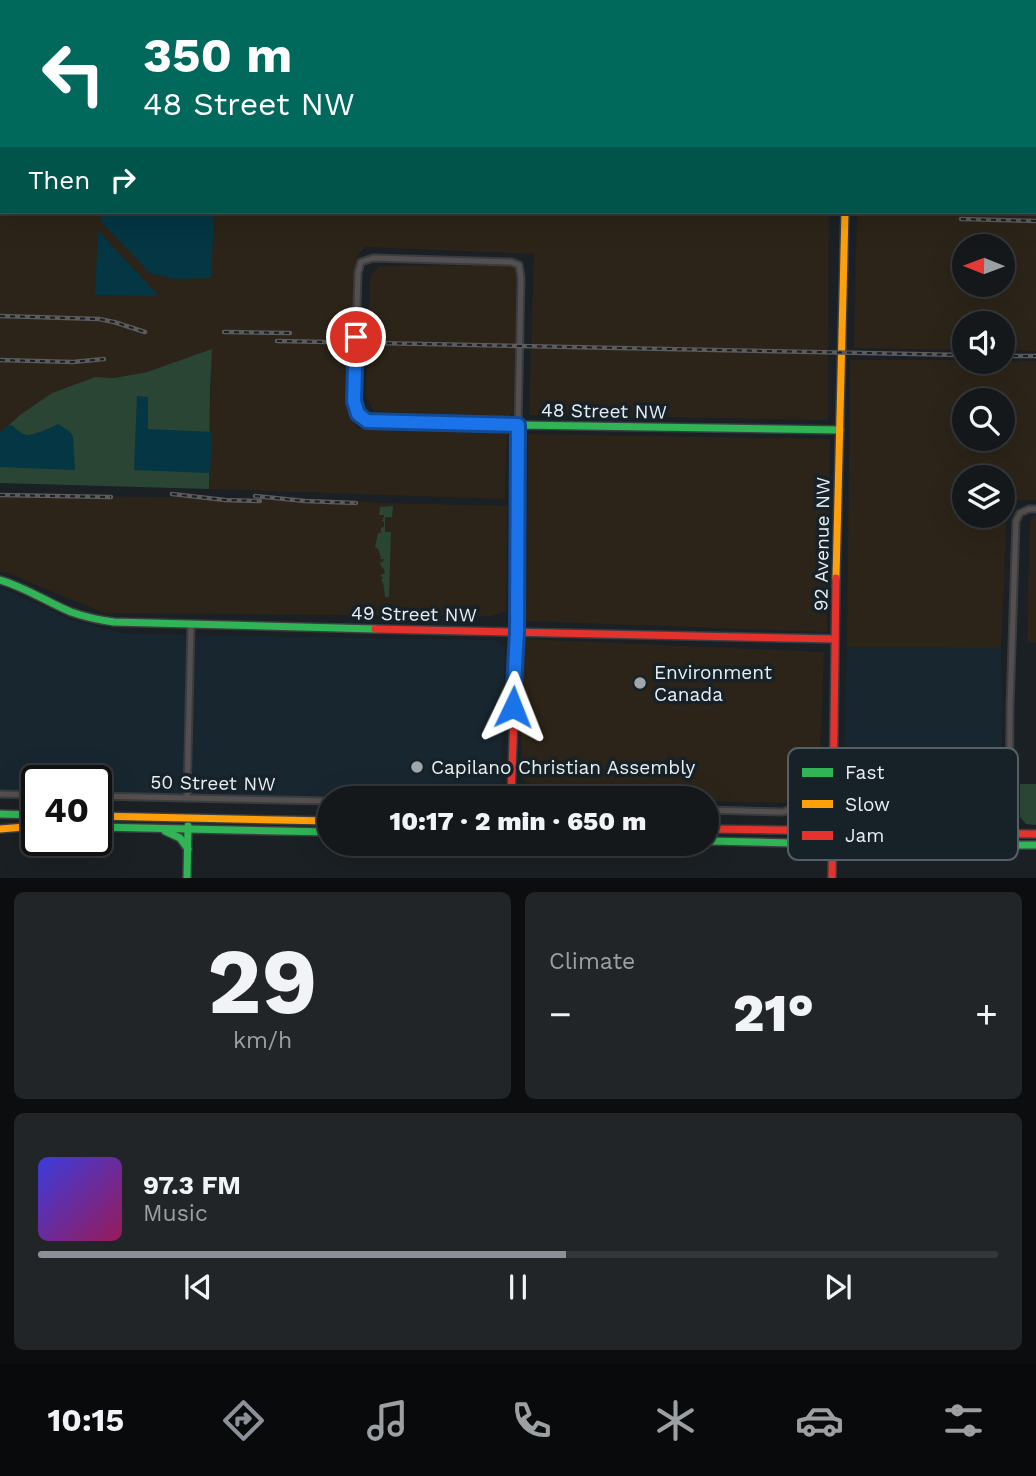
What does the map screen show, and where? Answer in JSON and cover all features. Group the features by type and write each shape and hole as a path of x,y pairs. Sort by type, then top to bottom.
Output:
{"main road":[{"name":"92 Avenue NW","path":"834,748 845,214"},
{"name":"48 Street NW","path":"518,425 840,430"},
{"path":"511,786 517,631 518,425"},
{"name":"49 Street NW","path":"0,580 22,587 67,610 121,623 835,639"},
{"path":"0,814 21,815"},
{"name":"50 Street NW","path":"112,816 317,821"},
{"path":"187,877 188,818"},
{"path":"0,827 21,826"},
{"path":"112,827 317,832"},
{"path":"158,828 180,838 188,849"},
{"path":"719,829 788,831"},
{"path":"1018,834 1036,834"},
{"path":"719,841 788,843"},
{"path":"1018,845 1036,845"}],"street":[{"name":"48 Street NW","path":"373,258 511,262 519,265 518,425 367,421 358,414 354,401 358,273 361,262 373,258"},
{"path":"1010,748 1016,521 1020,513 1036,509"},
{"path":"187,798 191,624"},
{"path":"0,794 21,795"},
{"name":"50 Street NW","path":"112,796 317,801"},
{"path":"719,810 788,810"}],"shaded area":[{"path":"0,214 829,214 828,420 529,415 534,254 365,247 358,254 349,394 350,417 358,428 507,432 505,499 209,489 211,350 147,372 114,378 95,377 52,393 0,433"},
{"path":"857,214 1036,214 1036,351 1015,350 1015,311 952,311 952,350 854,348"},
{"path":"511,265 517,272 513,412 509,417 374,411 366,396 370,277 379,266"},
{"path":"850,360 952,360 952,374 1015,374 1015,361 1036,361 1036,500 1015,502 1015,465 952,465 952,528 1006,528 1001,648 847,647"},
{"path":"528,434 830,439 827,632 526,621"},
{"path":"0,495 320,499 507,506 506,611 491,616 105,613 9,573 0,572"},
{"path":"1035,515 1036,643 1027,642 1030,521"},
{"path":"0,588 68,619 125,634 495,640 505,647 501,782 482,786 317,786 317,797 112,798 112,765 21,765 21,799 0,799"},
{"path":"526,639 824,652 820,748 788,748 788,802 785,803 719,801 719,786 534,786 522,779 519,645"},
{"path":"847,647 1001,648 1002,748 845,748"}],"green space":[{"path":"212,349 209,489 0,483 0,433 52,393 95,377 114,378 147,372"},
{"path":"393,506 392,517 385,517 385,532 391,532 389,597 385,597 381,581 383,577 379,576 385,573 380,562 384,559 381,559 379,550 375,547 378,533 381,533 381,528 384,527 384,522 381,521 384,515 379,515 380,507"},
{"path":"1020,784 1036,784 1036,825 1026,824 1020,817"}],"water":[{"path":"101,214 214,214 211,278 175,279 151,274 101,221"},
{"path":"98,231 159,296 95,295"},
{"path":"137,396 148,397 148,429 212,432 210,473 134,470"},
{"path":"58,424 73,436 75,470 0,467 0,433 7,426 12,425 28,435"}],"railway":[{"path":"961,219 1036,221"},
{"path":"0,316 99,319 145,332"},
{"path":"224,332 290,333"},
{"path":"277,341 952,355"},
{"path":"1015,356 1036,356"},
{"path":"0,360 73,362 104,359"},
{"path":"172,494 260,501"},
{"path":"0,495 111,497"},
{"path":"255,496 356,503"}],"traffic: fast":[{"path":"518,438 518,425 840,430"},
{"path":"0,580 71,612 114,622 375,629"},
{"path":"0,814 21,815"},
{"path":"187,878 188,826"},
{"path":"112,827 317,832"},
{"path":"165,831 180,838 188,849"},
{"path":"719,841 788,843"},
{"path":"1018,845 1036,845"}],"traffic: slow":[{"path":"836,578 845,214"},
{"path":"112,816 317,821"},
{"path":"0,829 21,827"}],"traffic: jam":[{"path":"511,786 517,631 518,438"},
{"path":"834,748 836,578"},
{"path":"375,629 835,639"},
{"path":"719,829 788,830"},
{"path":"1018,834 1036,834"},
{"path":"832,860 832,878"}],"place":[{"name":"Environment Canada","path":"640,683"},
{"name":"Capilano Christian Assembly","path":"417,767"}],"route":[{"path":"356,337 354,401 358,414 367,421 518,425 517,631 513,707"}]}
